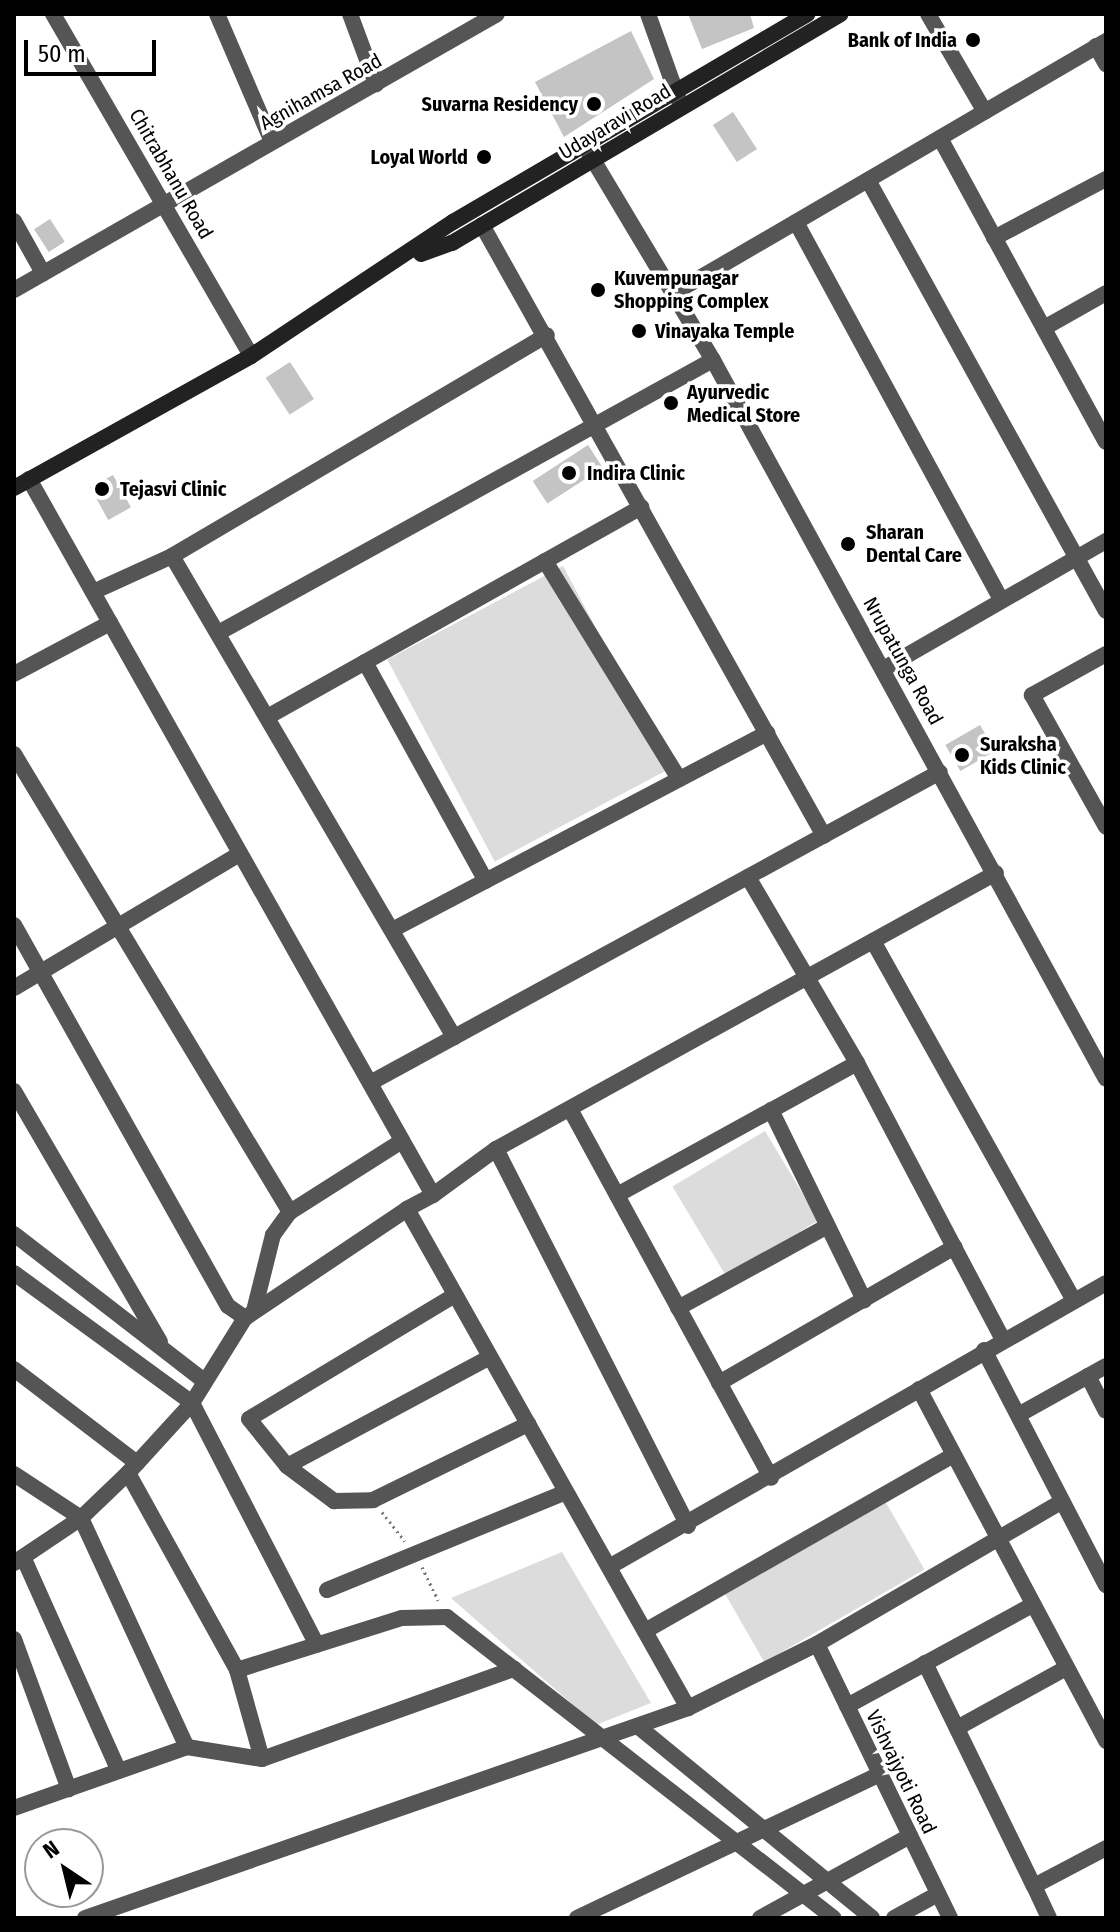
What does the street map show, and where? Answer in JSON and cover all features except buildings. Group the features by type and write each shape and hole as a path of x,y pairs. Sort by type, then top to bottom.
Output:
{"street":[{"name":"Chitrabhanu Road","path":"53,14 251,356"},
{"path":"217,14 272,142"},
{"path":"350,14 376,84"},
{"name":"Agnihamsa Road","path":"14,290 376,84 476,19 497,14"},
{"path":"648,14 672,89 681,106"},
{"name":"Udayaravi Road","path":"408,259 453,222 672,89 808,14"},
{"name":"Udayaravi Road","path":"22,484 251,356 408,259 482,225 841,14"},
{"path":"928,14 985,112"},
{"path":"674,293 1101,44 1106,64"},
{"path":"940,138 1044,328 1100,415 1106,442"},
{"name":"Nrupatunga Road","path":"583,143 713,360 885,668 1106,1079"},
{"path":"994,238 1106,179"},
{"path":"868,180 1106,611"},
{"path":"14,221 43,273"},
{"path":"796,222 1001,599"},
{"path":"482,225 547,335 824,836"},
{"path":"1044,328 1106,293"},
{"path":"93,592 172,556 547,335"},
{"path":"218,633 597,427 713,360"},
{"path":"22,484 93,592 433,1195"},
{"path":"269,716 641,507"},
{"path":"885,668 1106,541"},
{"path":"172,556 269,716 454,1037"},
{"path":"545,561 679,779"},
{"path":"14,674 110,623"},
{"path":"1106,654 1032,695 1106,827"},
{"path":"365,662 486,881"},
{"path":"392,930 767,733"},
{"path":"14,754 119,923 290,1212"},
{"path":"370,1083 940,772"},
{"path":"14,988 240,854"},
{"path":"249,1314 433,1195 496,1149 996,873"},
{"path":"748,877 810,978 857,1063 1002,1338"},
{"path":"14,925 228,1306 249,1314"},
{"path":"873,941 1074,1301"},
{"path":"617,1195 857,1063"},
{"path":"14,1091 160,1342"},
{"path":"570,1109 771,1478"},
{"path":"771,1110 864,1300"},
{"path":"119,1771 19,1561 81,1518 133,1468 192,1403 203,1380 249,1314 273,1235 290,1212 402,1141"},
{"path":"496,1149 688,1526"},
{"path":"407,1209 688,1708"},
{"path":"678,1308 826,1227"},
{"path":"14,1234 160,1342 203,1380"},
{"path":"719,1383 955,1247"},
{"path":"14,1273 192,1403 317,1645"},
{"path":"609,1567 771,1478 1002,1338 1106,1283"},
{"path":"455,1295 249,1419 287,1466 334,1501 373,1500 528,1424"},
{"path":"984,1350 1020,1414 1061,1502 1106,1585"},
{"path":"287,1466 490,1357"},
{"path":"1020,1414 1106,1366"},
{"path":"14,1369 133,1468 237,1670 262,1759"},
{"path":"1088,1376 1106,1411"},
{"path":"919,1389 1106,1741"},
{"path":"645,1631 953,1455"},
{"path":"14,1474 81,1518 187,1747"},
{"path":"327,1590 566,1492"},
{"path":"85,1918 607,1742 688,1708 817,1644 1061,1502"},
{"path":"847,1706 1032,1605"},
{"path":"237,1670 402,1618 447,1617 736,1845 834,1918"},
{"path":"14,1639 18,1663 69,1789"},
{"name":"Vishvajyoti Road","path":"817,1644 950,1918"},
{"path":"925,1663 1049,1918"},
{"path":"957,1728 1066,1668"},
{"path":"14,1808 187,1747 262,1759 514,1669"},
{"path":"640,1728 760,1833 872,1918"},
{"path":"577,1918 880,1774"},
{"path":"760,1918 910,1836"},
{"path":"1034,1886 1106,1848"},
{"path":"894,1918 938,1894"}],"path":[{"path":"373,1500 416,1555 447,1617"}],"shaded area":[{"path":"563,566 671,768 495,862 387,659"},
{"path":"765,1131 819,1220 726,1276 672,1187"},
{"path":"885,1501 925,1569 764,1662 725,1594"},
{"path":"562,1552 651,1703 596,1725 451,1598"}],"place":[{"name":"Bank of India","path":"973,40"},
{"name":"Suvarna Residency","path":"594,104"},
{"name":"Loyal World","path":"484,157"},
{"name":"Kuvempunagar Shopping Complex","path":"598,290"},
{"name":"Vinayaka Temple","path":"639,331"},
{"name":"Ayurvedic Medical Store","path":"671,403"},
{"name":"Indira Clinic","path":"569,473"},
{"name":"Tejasvi Clinic","path":"102,489"},
{"name":"Sharan Dental Care","path":"848,544"},
{"name":"Suraksha Kids Clinic","path":"962,755"}]}
